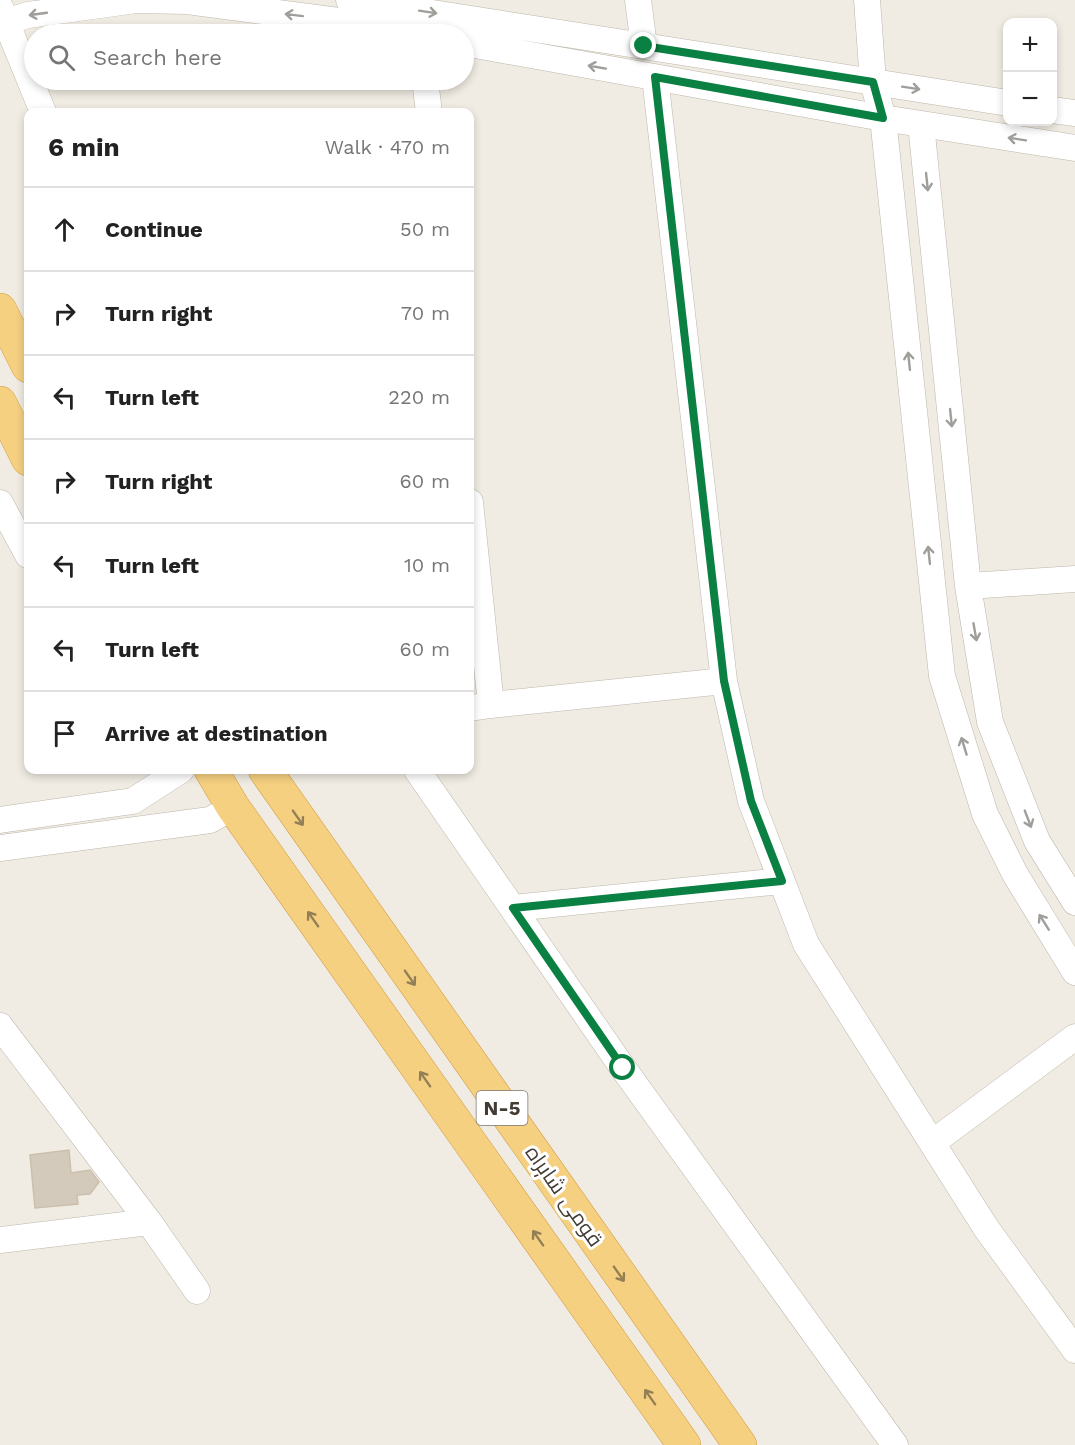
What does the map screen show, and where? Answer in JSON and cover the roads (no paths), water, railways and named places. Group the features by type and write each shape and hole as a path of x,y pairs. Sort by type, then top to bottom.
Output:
{"highway":[{"path":"0,310 24,358"},
{"path":"0,403 24,451"},
{"name":"N-5","path":"213,774 233,807 684,1445"},
{"name":"قومی شاہراہ","path":"268,774 740,1445"}],"street":[{"path":"24,65 3,14 28,15 136,0 187,1 359,24"},
{"path":"350,0 471,10 644,46 1003,102"},
{"path":"638,0 644,46"},
{"path":"867,0 873,82 883,118 942,676 984,814 1015,874 1075,972"},
{"path":"474,45 883,118 1075,148"},
{"path":"655,77 724,681 751,801 806,944 986,1228 1075,1350"},
{"path":"34,90 41,108"},
{"path":"426,90 428,108"},
{"path":"1057,111 1075,113"},
{"path":"921,124 968,586 990,722 1037,841 1075,902"},
{"path":"0,503 24,548"},
{"path":"968,586 1075,579"},
{"path":"474,584 480,707 724,681"},
{"path":"0,820 133,801 167,774"},
{"path":"420,774 623,1068 895,1445"},
{"path":"0,848 210,820 233,807"},
{"path":"513,908 782,881"},
{"path":"0,1026 149,1222 197,1291"},
{"path":"932,1143 1075,1036"},
{"path":"0,1240 149,1222"}]}
